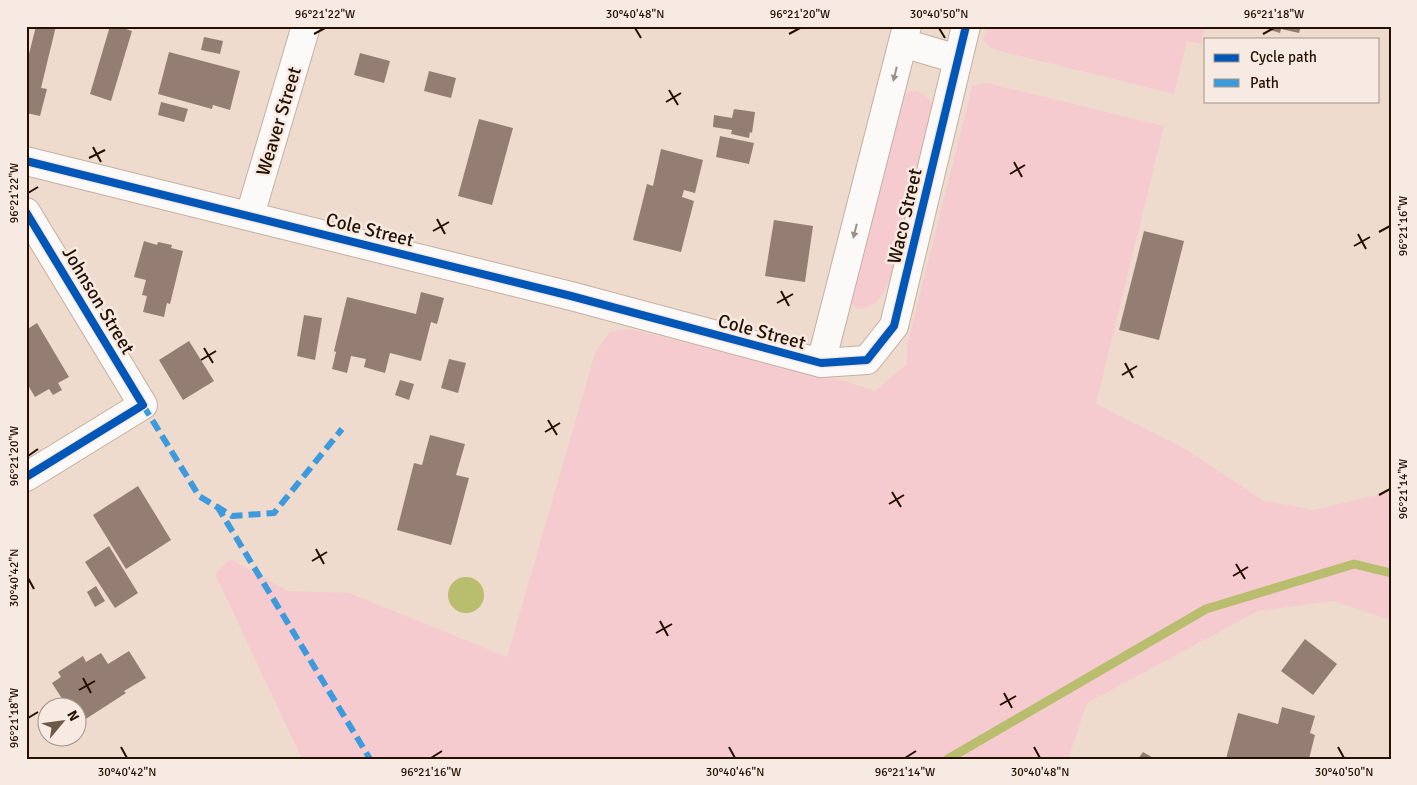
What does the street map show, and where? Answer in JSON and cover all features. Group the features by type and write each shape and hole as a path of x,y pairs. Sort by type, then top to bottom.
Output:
{"street":[{"name":"Weaver Street","path":"250,215 306,26"},
{"name":"Waco Street","path":"821,364 867,360 894,326 966,26"},
{"path":"821,364 905,35 957,59"},
{"name":"Cole Street","path":"26,160 572,296 821,364"},
{"name":"Johnson Street","path":"26,212 143,405 26,477"}],"shaded area":[{"path":"987,26 1205,26 1201,44 1187,41 1174,94 996,50 983,40"},
{"path":"987,83 1164,126 1096,404 1184,448 1264,501 1314,510 1389,492 1391,486 1391,620 1334,601 1258,611 1087,703 1068,759 302,759 215,574 230,559 288,591 349,593 507,657 595,353 610,332 628,329 822,374 875,391 907,364 907,346 972,87"},
{"path":"916,91 922,93 933,106 893,270 887,286 878,299 865,308 857,309 851,303 850,293 902,95"},
{"path":"466,577 473,578 479,582 483,588 483,602 479,608 473,612 466,613 459,612 453,608 449,602 448,595 449,588 453,582 459,578"}],"building":[{"path":"36,26 56,26 41,88 47,89 40,116 26,113 26,66"},
{"path":"110,26 117,26 132,31 111,101 90,94"},
{"path":"1257,26 1301,26 1299,33 1281,29 1280,33"},
{"path":"204,37 223,41 220,54 201,50"},
{"path":"169,52 240,71 230,110 213,105 212,109 158,94"},
{"path":"360,53 390,61 384,83 354,75"},
{"path":"429,71 456,78 451,98 424,91"},
{"path":"161,102 188,109 184,122 158,115"},
{"path":"734,109 755,112 752,133 750,132 749,138 731,134 732,130 713,127 714,115 732,118"},
{"path":"479,119 513,128 492,205 458,196"},
{"path":"720,136 754,143 749,164 716,157"},
{"path":"661,149 703,160 695,193 684,190 682,197 694,201 681,252 633,240 647,184 653,186"},
{"path":"774,220 813,226 805,282 765,276"},
{"path":"1144,231 1184,241 1159,340 1119,330"},
{"path":"144,241 157,245 158,242 172,245 171,248 183,251 170,304 167,303 164,317 143,312 147,296 142,295 146,280 134,277"},
{"path":"421,292 444,298 437,324 431,322 421,361 390,353 385,373 364,367 366,359 351,356 347,373 332,369 336,352 334,351 347,297 416,314"},
{"path":"304,315 322,318 315,360 297,356"},
{"path":"37,323 69,377 58,383 62,390 53,395 49,389 35,397 26,382 26,330"},
{"path":"189,341 214,381 183,400 159,360"},
{"path":"449,359 466,363 458,393 441,388"},
{"path":"400,380 414,384 409,400 395,395"},
{"path":"430,435 465,444 456,475 469,478 451,545 397,530 414,463 422,465"},
{"path":"138,486 171,540 126,569 93,515"},
{"path":"109,546 138,593 115,608 85,562"},
{"path":"96,586 105,601 95,607 87,592"},
{"path":"1305,639 1337,664 1313,695 1281,671"},
{"path":"129,651 146,678 124,691 126,693 88,718 88,698 62,698 52,683 61,677 58,672 83,656 86,662 101,653 108,664"},
{"path":"1282,707 1315,716 1310,733 1315,735 1309,759 1226,759 1238,713 1278,724"},
{"path":"1143,752 1155,759 1138,759"}],"waterway":[{"path":"948,759 1206,609 1354,564 1391,573"}],"marked path":[{"path":"143,405 199,496 232,516 274,513 342,429"},
{"path":"217,506 370,759"}],"cycle path":[{"path":"26,161 571,296 821,363 867,360 894,326 966,26"},
{"path":"26,212 143,405 26,477"}]}
